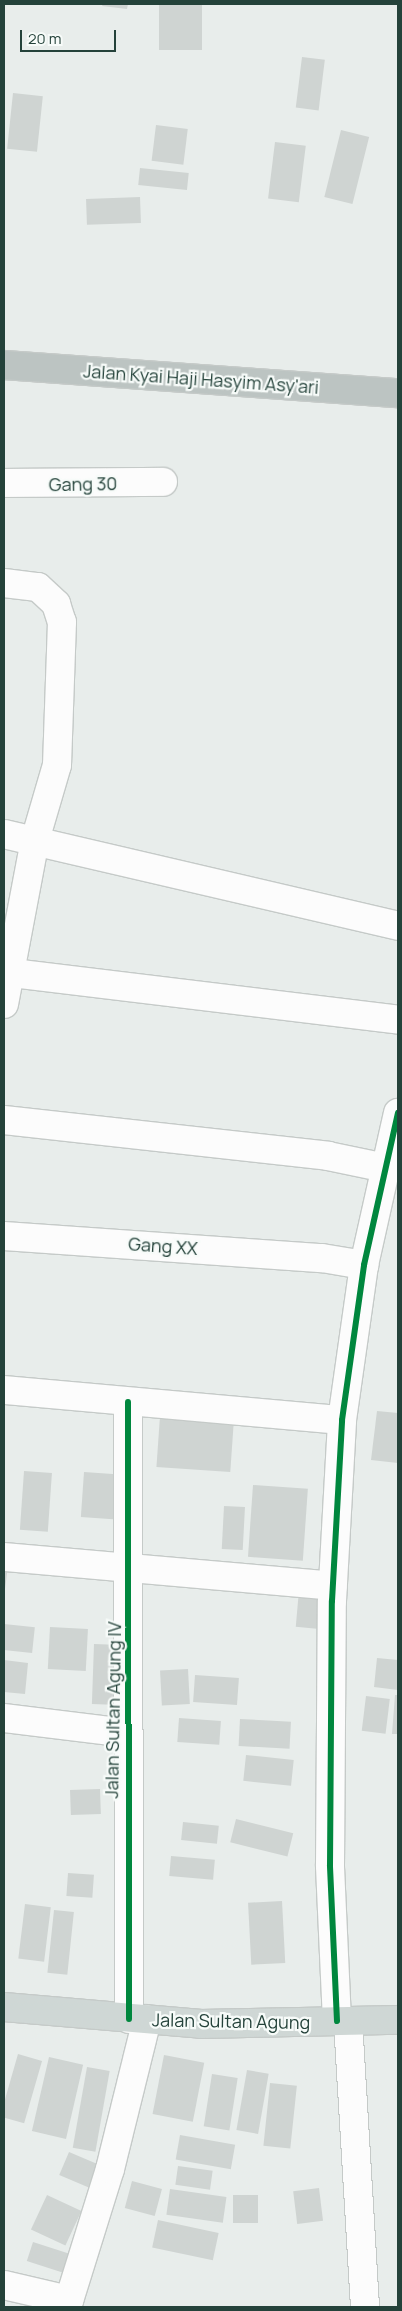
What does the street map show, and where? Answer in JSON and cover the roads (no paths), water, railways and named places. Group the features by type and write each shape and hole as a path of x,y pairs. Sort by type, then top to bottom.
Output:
{"highway":[{"name":"Jalan Kyai Haji Hasyim Asy'ari","path":"4,365 398,393"}],"main road":[{"name":"Jalan Sultan Agung","path":"4,2007 138,2019 284,2026 398,2020"}],"street":[{"name":"Gang 30","path":"4,483 163,482"},
{"path":"4,583 38,587 56,604 62,622 57,765 35,840 8,972 4,1004"},
{"path":"4,834 398,926"},
{"path":"8,972 398,1020"},
{"path":"365,2307 333,2022 324,1418 345,1262 374,1166 398,1112"},
{"path":"4,1120 328,1156 374,1166"},
{"name":"Gang XX","path":"4,1236 345,1262"},
{"path":"4,1390 324,1418"},
{"name":"Jalan Sultan Agung IV","path":"68,2303 110,2169 138,2019 126,1733 130,1566 128,1402"},
{"path":"4,1557 286,1578 325,1584"},
{"path":"4,1718 126,1733"},
{"path":"4,2285 68,2303"}]}
